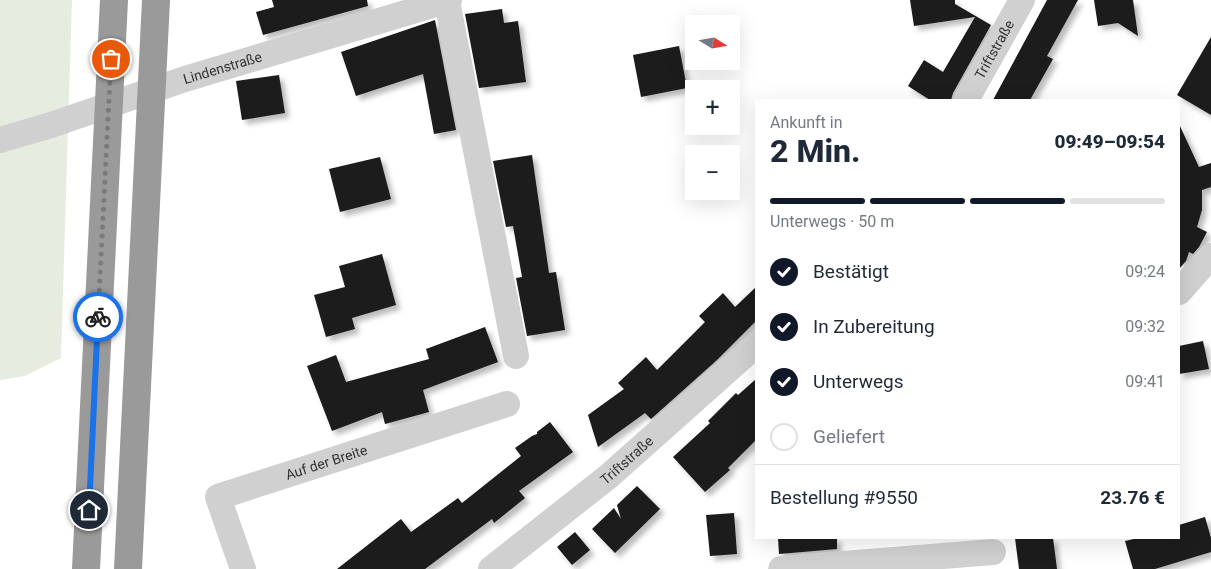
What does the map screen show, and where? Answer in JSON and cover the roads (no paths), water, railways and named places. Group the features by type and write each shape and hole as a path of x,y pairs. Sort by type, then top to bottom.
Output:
{"highway":[{"path":"86,569 114,0"},
{"path":"128,569 156,0"}],"street":[{"name":"Lindenstraße","path":"0,140 51,125 185,79 448,0 516,356"},
{"name":"Triftstraße","path":"967,99 1022,0"},
{"path":"1180,291 1211,256"},
{"name":"Triftstraße","path":"491,569 610,476 755,346"},
{"name":"Auf der Breite","path":"243,569 218,497 507,404"},
{"path":"781,569 993,553"}]}
